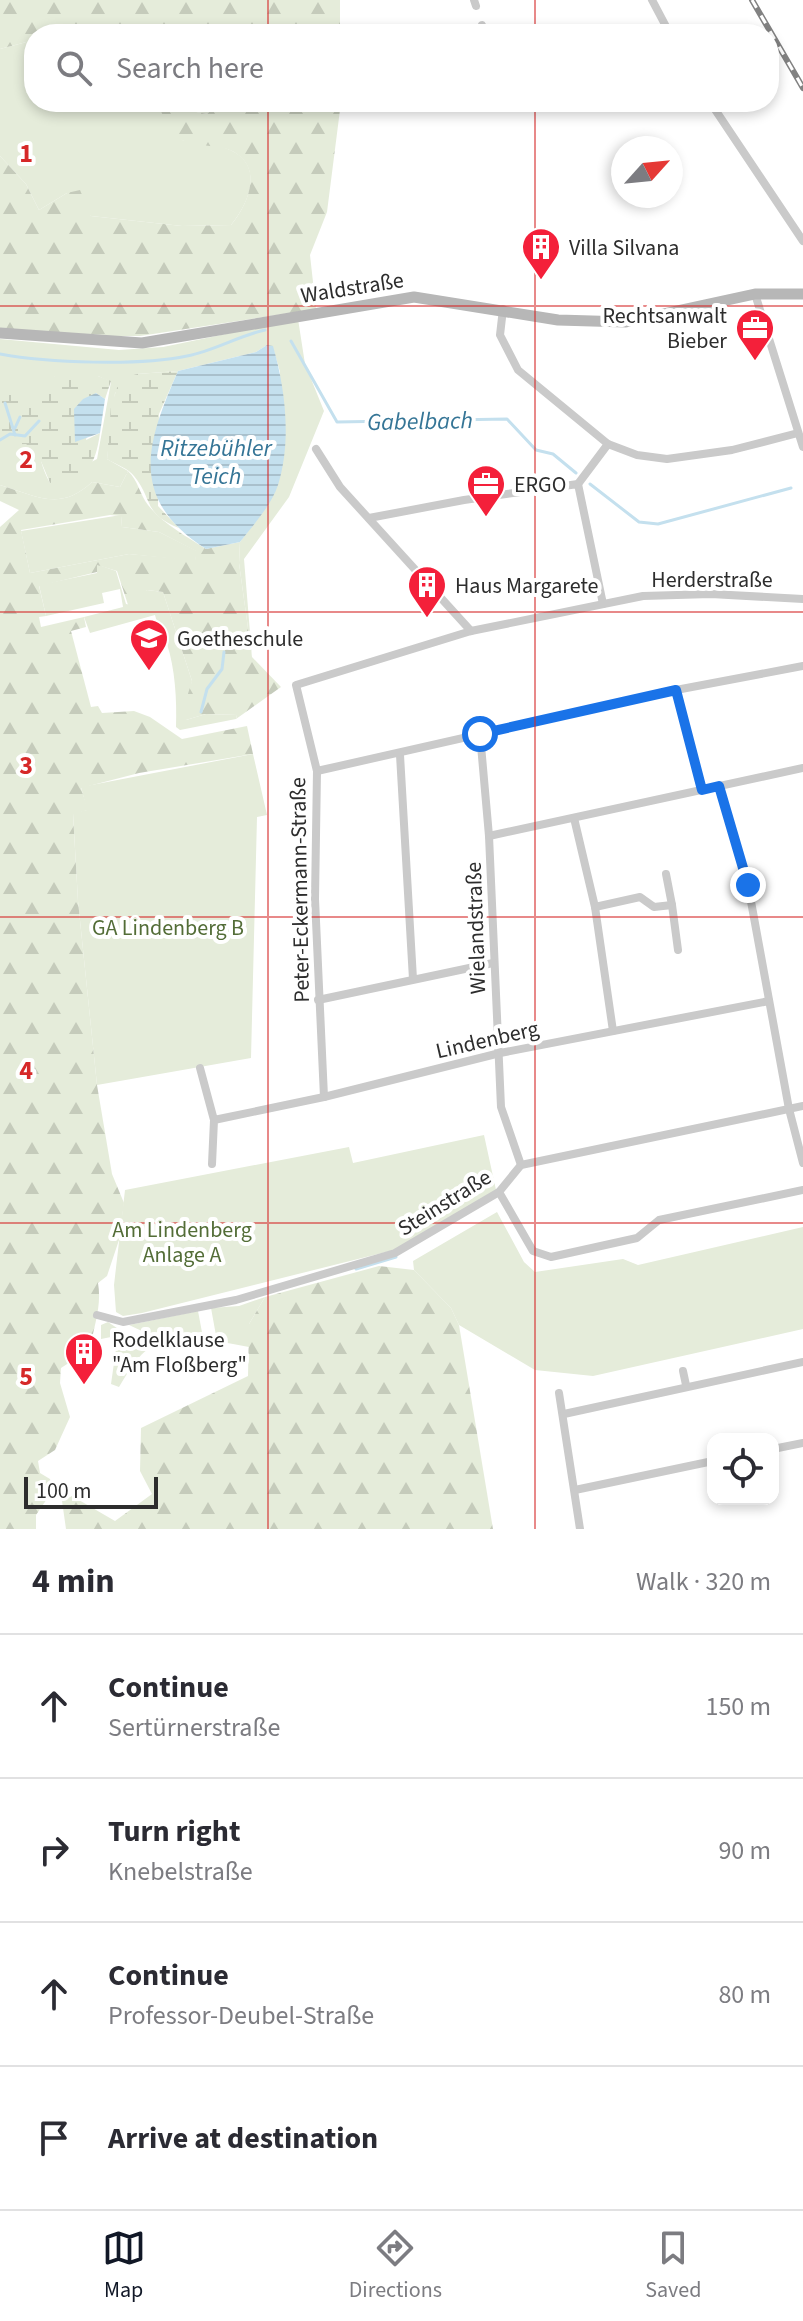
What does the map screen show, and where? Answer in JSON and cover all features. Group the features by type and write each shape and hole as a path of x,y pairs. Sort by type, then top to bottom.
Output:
{"street":[{"path":"652,0 665,24"},
{"path":"717,112 803,241"},
{"path":"755,294 803,447"},
{"name":"Waldstraße","path":"0,333 108,343 162,341 414,297 558,320 626,322 658,318 755,294 803,294"},
{"path":"503,309 500,335 518,370 608,444 637,455 667,459 732,450 798,433"},
{"path":"369,518 464,500 578,484 608,444"},
{"path":"316,449 340,487 471,631"},
{"path":"578,484 603,604"},
{"name":"Herderstraße","path":"296,685 471,631 603,604 672,593 803,599"},
{"path":"317,771 400,755 676,690 803,666"},
{"name":"Peter-Eckermann-Straße","path":"296,685 317,771 318,1000 324,1097"},
{"path":"676,690 702,790"},
{"name":"Wielandstraße","path":"480,734 489,836 501,1107 515,1157 521,1165"},
{"path":"400,755 413,979"},
{"path":"489,836 803,768"},
{"path":"719,786 748,885 789,1109 803,1163"},
{"path":"574,818 595,907 613,1031"},
{"path":"666,874 678,950"},
{"path":"595,907 640,897 654,907 672,905"},
{"path":"318,1000 493,963"},
{"name":"Lindenberg","path":"214,1120 324,1097 500,1053 769,1001"},
{"path":"200,1068 214,1120 212,1164"},
{"name":"Steinstraße","path":"97,1315 123,1322 236,1300 395,1253 499,1192 521,1165 803,1106"},
{"path":"499,1192 533,1251 551,1257 637,1238 659,1220 803,1190"},
{"path":"564,1414 803,1362"},
{"path":"683,1371 686,1385"},
{"path":"559,1393 580,1528"},
{"path":"779,1448 803,1443"},
{"path":"575,1490 707,1462"}],"green space":[{"path":"0,0 340,0 340,24 24,24 24,43 0,49"},
{"path":"24,43 24,112 177,112 182,140 236,153 249,169 251,179 247,199 231,225 182,226 91,216 67,193 39,210 26,184 0,156 0,49"},
{"path":"162,112 340,112 327,212 310,255 316,309 140,336 71,336 0,328 0,156 26,184 39,210 67,193 80,190 91,216 182,226 231,225 242,209 249,190 249,170 245,161 231,151 178,138"},
{"path":"298,319 305,364 324,411 289,497 244,559 252,657 239,563 240,542 263,511 280,372 274,351 267,345 256,352 178,371 137,374 115,393 107,459 128,471 120,487 92,482 69,497 48,499 0,485 0,339 119,350 163,347","holes":["55,376 98,376 111,382 97,459 50,483 43,468 39,442 42,418"]},
{"path":"178,371 159,414 158,506 179,528 159,517 132,473 107,459 111,406 120,379 137,374"},
{"path":"55,376 98,376 111,381 105,399 96,393 86,440 100,433 95,455 87,470 72,478 50,483 38,454 26,444 0,445 0,395 31,395"},
{"path":"128,471 154,512 206,549 240,542 239,563 252,657 281,687 236,719 237,715 206,714 186,720 181,716 192,681 163,592 147,590 134,612 130,611 117,571 97,565 97,572 39,586 46,616 39,617 41,627 84,617 86,627 71,631 91,707 98,706 102,713 134,711 150,717 182,739 247,726 253,754 139,773 81,788 88,810 73,814 78,901 97,1085 112,1174 124,1203 119,1240 107,1276 98,1283 98,1308 90,1349 61,1368 60,1383 70,1417 55,1450 38,1461 40,1473 50,1479 53,1490 36,1515 36,1529 0,1529 0,527 19,510 0,501 0,485 48,499 69,497 92,482 120,487","holes":["110,515 121,516 122,527 159,532 196,551 195,560 129,554 30,573 21,530"]},
{"path":"121,515 122,527 159,532 197,551 195,561 129,554 30,573 21,531"},
{"path":"96,564 116,571 126,604 137,606 139,598 147,590 163,592 192,681 186,720 206,714 237,715 236,719 180,730 176,727 172,664 155,615 90,633 84,617 123,607 120,589 102,593 104,603 46,616 39,585 97,573"},
{"name":"GA Lindenberg B","path":"253,754 267,815 257,817 251,1058 97,1085 78,901 73,813 87,810 81,787"},
{"name":"Am Lindenberg Anlage A","path":"484,1135 496,1190 394,1250 142,1313 123,1316 116,1312 114,1285 125,1190 349,1147 353,1163"},
{"path":"497,1212 524,1262 535,1272 623,1259 638,1265 803,1227 803,1329 593,1376 535,1370 459,1325 451,1308 414,1270 413,1261"},
{"path":"379,1266 414,1270 451,1308 459,1325 493,1529 66,1529 62,1501 72,1496 115,1521 152,1494 140,1471 141,1428 248,1376 249,1324 265,1297"},
{"path":"265,1297 249,1324 249,1347 217,1341 211,1308 239,1306"},
{"path":"198,1311 204,1343 172,1343 152,1347 137,1360 119,1387 111,1384 116,1349 111,1337 101,1339 101,1325 108,1322 139,1343 145,1339 144,1332 129,1325"}],"water":[{"name":"Ritzebühler Teich","path":"267,345 273,346 285,414 285,450 278,485 266,508 240,542 206,549 181,530 164,510 154,490 152,446 158,423 178,371 256,352"},
{"path":"96,393 105,399 100,433 75,442 74,409 83,399"}],"waterway":[{"name":"Gabelbach","path":"0,354 43,360 145,361 197,354 265,330"},
{"name":"Gabelbach","path":"291,341 337,422 507,419 536,450 553,454 576,473"},
{"path":"5,403 15,435"},
{"path":"15,428 20,417"},
{"path":"0,440 10,434 25,436 39,421"},
{"name":"Gabelbach","path":"590,484 639,522 658,524 791,488"},
{"path":"201,712 207,689 222,669 224,652"},
{"path":"356,1269 396,1257"}],"railway":[{"path":"752,0 766,24"},
{"path":"779,47 803,88"}],"place":[{"name":"Villa Silvana","path":"541,281"},
{"name":"Rechtsanwalt Bieber","path":"755,362"},
{"name":"ERGO","path":"486,518"},
{"name":"Haus Margarete","path":"427,619"},
{"name":"Goetheschule","path":"149,672"},
{"name":"Rodelklause \"Am Floßberg\"","path":"84,1386"}],"route":[{"path":"480,734 676,690 702,790 719,786 748,885"}]}
